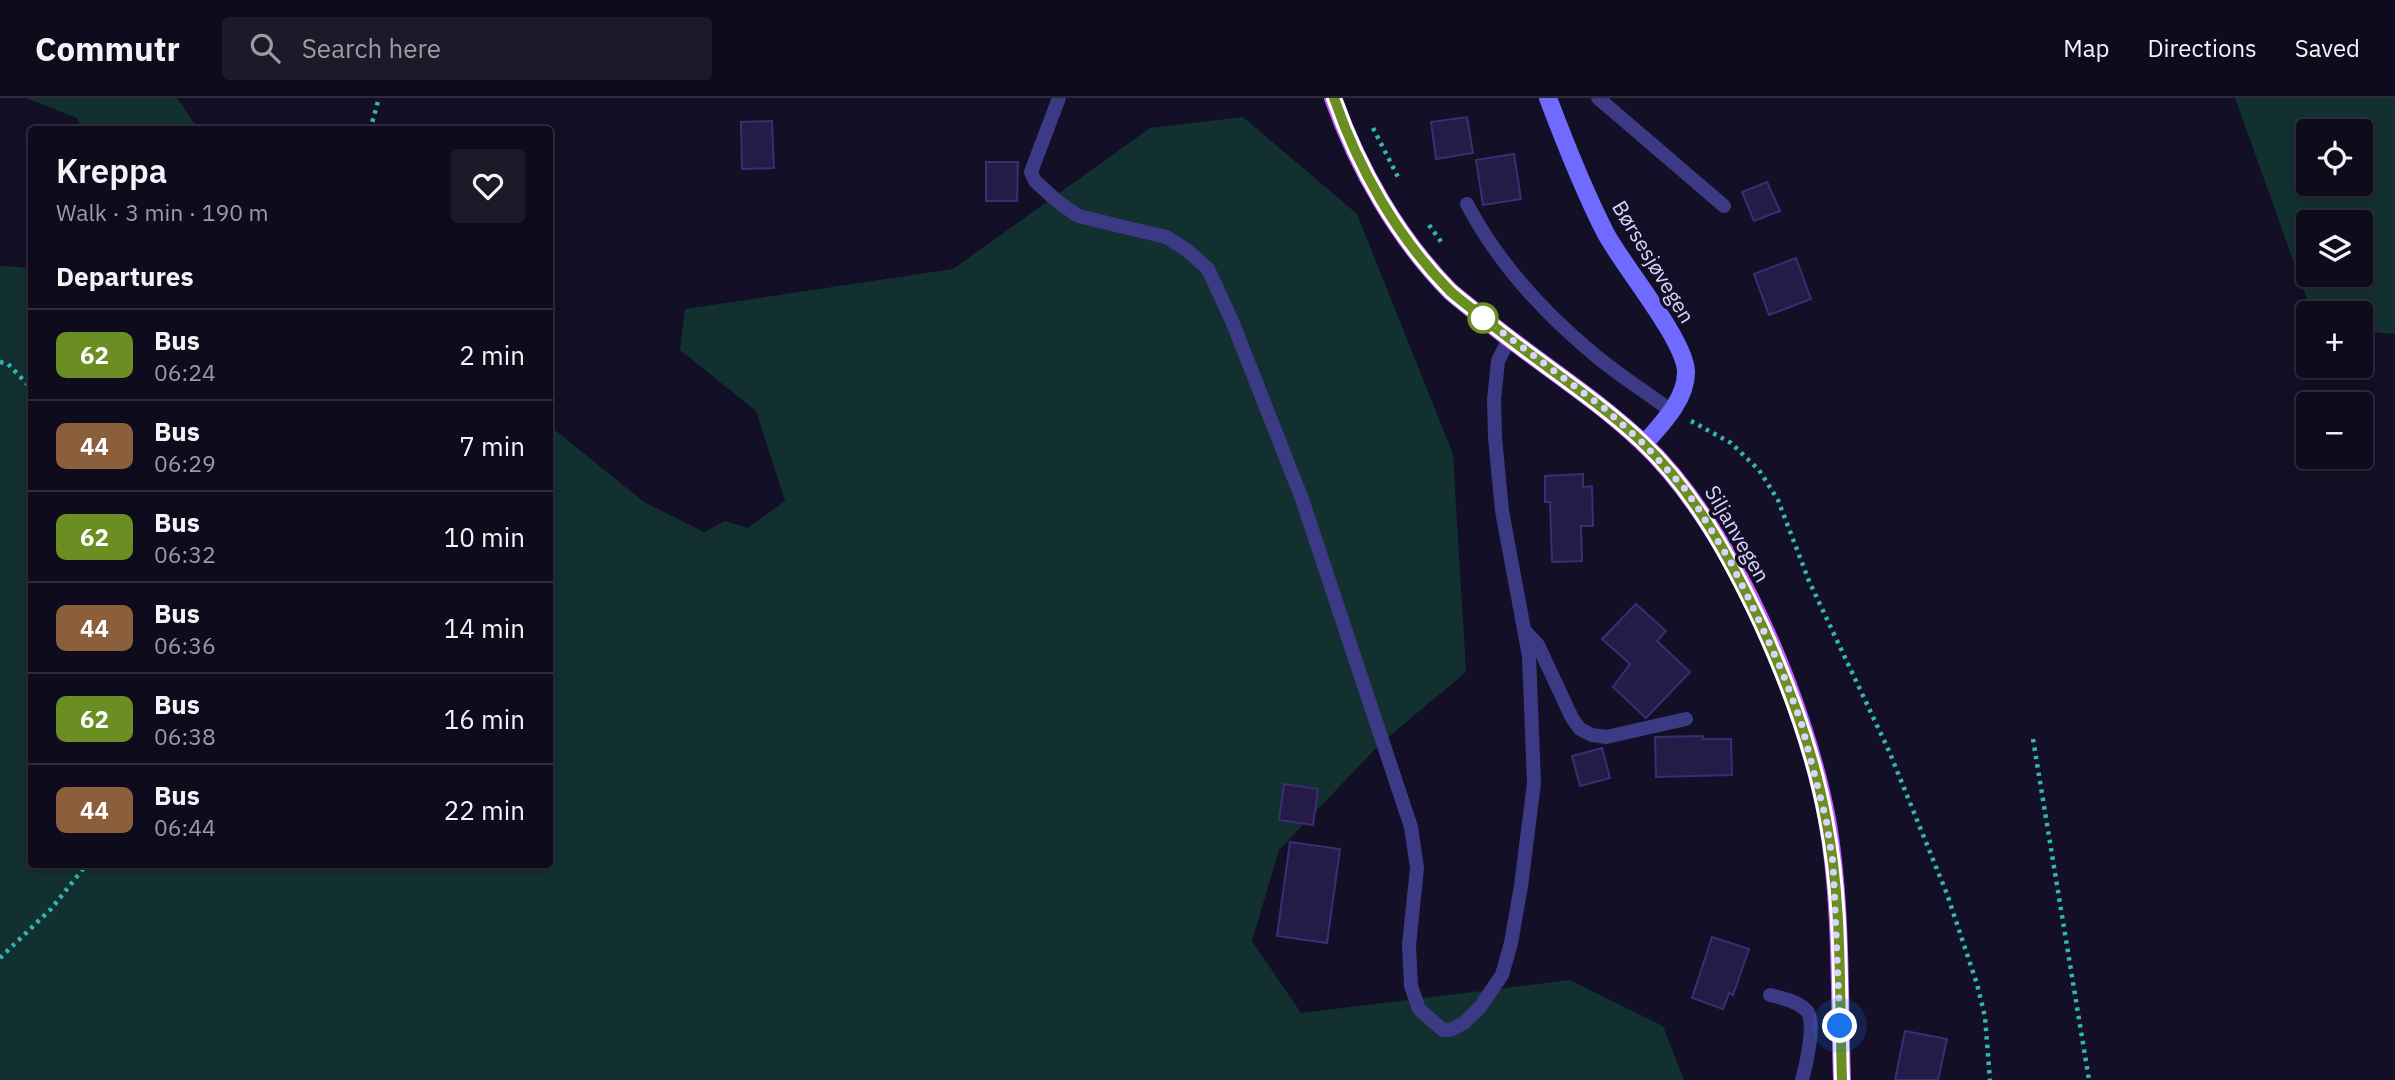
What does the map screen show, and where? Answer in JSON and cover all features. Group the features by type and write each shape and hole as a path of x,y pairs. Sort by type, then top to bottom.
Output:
{"main road":[{"name":"Siljanvegen","path":"1334,98 1355,151 1399,229 1451,291 1508,339 1604,408 1644,444 1685,489 1730,561 1782,671 1801,722 1826,819 1833,863 1842,1080"},
{"name":"Børsesjøvegen","path":"1548,98 1605,234 1673,337 1683,358 1686,371 1684,381 1671,411 1644,444"}],"lane":[{"path":"1059,98 1031,172 1035,181 1078,216 1167,237 1187,250 1208,269 1232,321 1302,499 1411,827 1417,868 1409,946 1411,986 1419,1009 1443,1030 1450,1030 1464,1023 1480,1007 1502,975 1511,943 1534,783 1529,656 1502,511 1495,437 1494,400 1498,361 1508,339"},
{"path":"1598,98 1724,206"},
{"path":"1467,204 1500,258 1546,309 1596,356 1671,411"},
{"path":"1526,632 1538,645 1572,719 1580,729 1592,735 1606,737 1686,719"},
{"path":"1770,995 1795,1003 1807,1010 1811,1016 1802,1080"}],"path":[{"path":"371,126 379,98"},
{"path":"0,362 8,364 28,385"},
{"path":"2033,739 2089,1080"},
{"path":"0,958 51,909 84,868"}],"green space":[{"path":"26,98 177,98 196,126 81,126 77,118"},
{"path":"2235,98 2395,98 2395,334 2373,332 2373,301 2308,301 2303,287 2373,287 2373,210 2296,210 2296,268"},
{"path":"1243,117 1357,214 1453,454 1466,672 1380,744 1279,850 1252,941 1301,1013 1570,980 1663,1026 1684,1080 0,1080 0,266 28,268 28,868 553,868 553,428 644,502 704,532 725,521 748,528 785,501 756,411 680,350 685,309 953,269 1150,128"}],"building":[{"path":"1467,117 1473,153 1436,159 1431,122"},
{"path":"772,121 774,168 742,169 741,122"},
{"path":"1514,154 1521,199 1483,205 1476,160"},
{"path":"986,162 1018,162 1017,201 986,201"},
{"path":"1767,182 1780,211 1754,221 1742,192"},
{"path":"1796,258 1811,299 1769,315 1754,274"},
{"path":"1583,474 1583,487 1592,486 1593,526 1581,526 1582,561 1552,562 1550,502 1545,502 1545,476"},
{"path":"1636,604 1666,631 1657,641 1690,672 1646,718 1613,687 1630,664 1602,639"},
{"path":"1703,736 1703,739 1731,739 1732,775 1656,777 1655,737"},
{"path":"1602,748 1610,778 1580,786 1572,756"},
{"path":"1284,784 1318,789 1313,825 1279,820"},
{"path":"1290,842 1340,849 1327,943 1277,936"},
{"path":"1712,937 1749,949 1733,995 1729,993 1723,1009 1692,998"},
{"path":"1905,1031 1947,1039 1938,1080 1895,1080"}],"bus line":[{"name":"62","path":"1334,98 1355,151 1379,197 1417,252 1451,291 1508,339 1604,408 1644,444 1685,489 1730,561 1782,671 1801,722 1826,819 1833,863 1842,1080"}],"route":[{"path":"1483,318 1604,408 1644,444 1685,489 1730,561 1782,671 1813,764 1833,863 1840,1026"}]}
